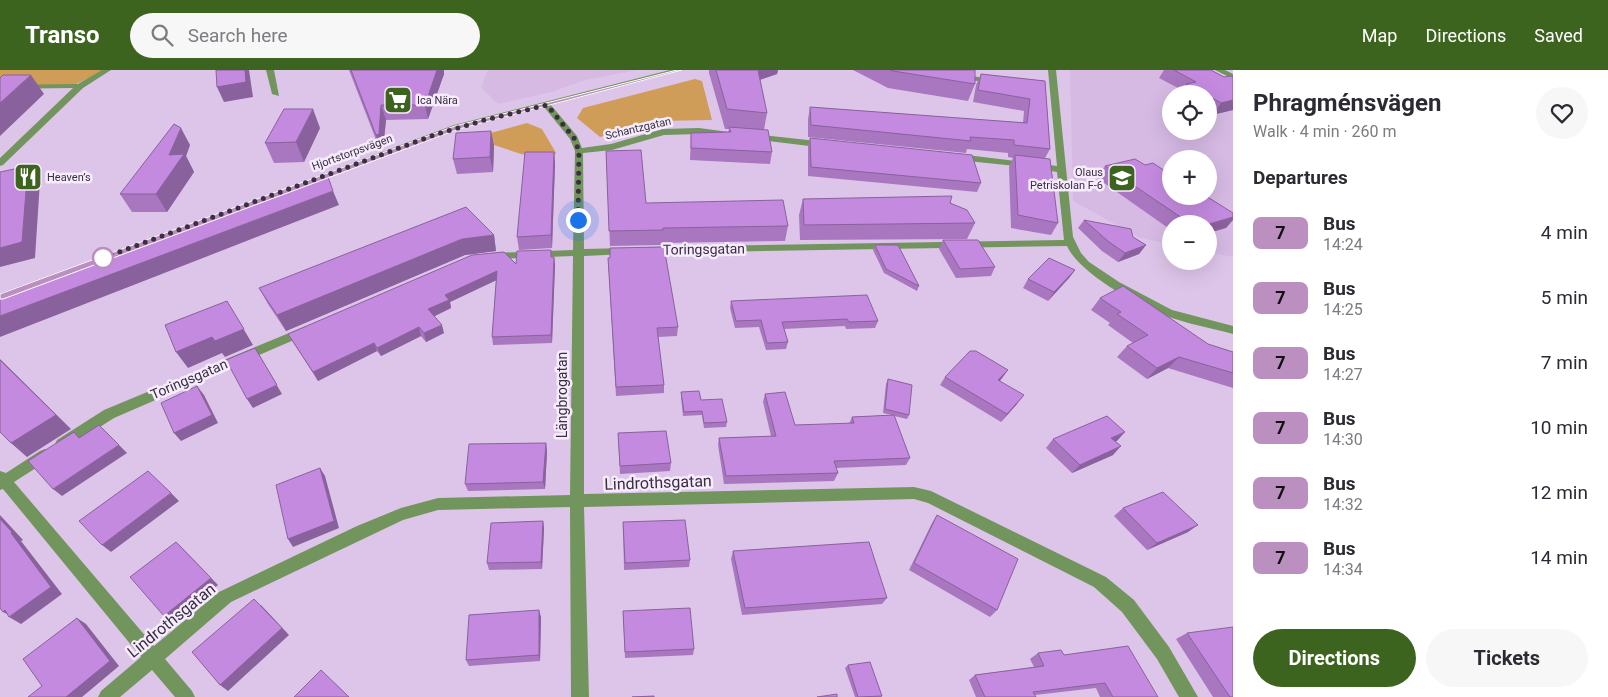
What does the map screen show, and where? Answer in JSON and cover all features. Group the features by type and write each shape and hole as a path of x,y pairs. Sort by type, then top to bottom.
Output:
{"street":[{"path":"0,163 80,86 106,70"},
{"path":"270,70 276,94"},
{"name":"Hjortstorpsvägen","path":"306,182 457,127 679,70"},
{"path":"924,70 1008,84"},
{"path":"1052,70 1048,91 1068,237 1076,255 1114,285 1149,304 1168,313 1233,330"},
{"path":"1220,70 1233,77"},
{"path":"0,87 80,86"},
{"name":"Längbrogatan","path":"547,105 574,138 579,151 577,502 580,697"},
{"name":"Schantzgatan","path":"579,151 612,146 663,132 680,130 837,146"},
{"path":"946,156 1035,165 1060,170"},
{"name":"Toringsgatan","path":"478,258 578,252 984,243 1071,244"},
{"name":"Toringsgatan","path":"2,480 109,414 316,325"},
{"path":"2,480 186,697"},
{"name":"Lindrothsgatan","path":"107,697 151,657 225,597 401,514 438,504 914,494 931,497 1100,582 1128,606 1162,653 1189,697"}],"shaded area":[{"path":"0,70 106,70 74,85 0,88"},
{"path":"488,70 637,70 585,80 552,92 498,104 481,87"},
{"name":"Olaus Petriskolan F-6","path":"1070,70 1189,70 1233,92 1233,257 1217,254 1217,215 1162,215 1162,242 1140,238 1073,201"},
{"path":"695,79 702,81 712,120 657,121 600,137 577,118 583,108"},
{"path":"527,123 542,129 556,153 552,159 521,154 488,143 487,134"}],"building":[{"path":"216,70 245,70 246,82 217,87"},
{"path":"351,70 437,70 425,105 381,105 379,134 376,135"},
{"path":"716,70 758,70 767,113 727,109"},
{"path":"890,70 975,70 975,84 893,71"},
{"path":"1174,70 1211,70 1224,77 1233,77 1233,100 1221,103 1217,101 1217,85 1186,84 1196,82"},
{"path":"981,74 1045,81 1050,149 1014,145 1014,140 970,137 971,141 811,125 810,107 1027,123 1030,99 978,90"},
{"path":"3,75 31,75 0,103 0,78"},
{"path":"284,109 313,109 296,142 265,143"},
{"path":"174,124 181,128 169,155 184,154 156,194 120,194"},
{"path":"729,127 768,130 772,152 691,148 691,133 731,132"},
{"path":"491,131 490,157 453,159 456,133"},
{"path":"810,138 972,155 981,183 811,167"},
{"path":"641,150 646,203 783,200 788,226 609,231 606,151"},
{"path":"525,152 554,152 551,235 517,237"},
{"path":"1015,155 1050,159 1058,223 1018,215"},
{"path":"1135,159 1145,165 1153,163 1162,169 1162,204 1105,166"},
{"path":"28,166 22,242 0,248 0,172"},
{"path":"327,174 333,191 0,316 0,294"},
{"path":"952,196 950,203 967,210 975,223 804,225 803,199"},
{"path":"1217,203 1233,213 1233,217 1217,222 1217,215 1178,215 1163,205 1217,205"},
{"path":"466,207 494,235 462,239 277,315 259,288"},
{"path":"1084,220 1131,229 1133,237 1146,245 1125,253"},
{"path":"943,240 978,240 995,267 960,269"},
{"path":"875,245 898,245 919,286 886,269"},
{"path":"664,247 678,327 657,328 664,385 616,387 608,258 610,258 610,248"},
{"path":"551,250 551,257 554,257 551,335 492,337 497,271 445,295 449,300 428,309 442,325 424,333 419,327 377,348 374,343 313,372 288,334 472,255 504,252 516,264 517,251"},
{"path":"1049,258 1075,270 1054,292 1028,279"},
{"path":"1123,286 1208,344 1233,352 1233,373 1179,357 1157,368 1127,346 1148,335 1117,314 1121,312 1100,298"},
{"path":"867,295 878,321 849,322 847,319 782,322 788,342 767,343 761,320 736,321 731,301"},
{"path":"227,301 244,329 215,341 212,337 176,352 165,325"},
{"path":"255,348 277,385 247,399 226,360"},
{"path":"970,351 976,351 1008,370 998,380 1024,395 1007,414 945,377"},
{"path":"0,360 56,415 11,443 0,432"},
{"path":"888,379 912,385 909,415 885,409"},
{"path":"197,386 212,415 174,433 161,403"},
{"path":"699,391 701,400 722,399 727,422 704,423 702,411 684,412 681,392"},
{"path":"785,392 795,425 854,423 852,417 894,415 910,458 834,461 838,473 726,476 719,438 776,436 765,394"},
{"path":"1107,416 1125,432 1111,438 1121,446 1080,465 1053,439"},
{"path":"99,425 119,445 53,489 28,461 74,432 79,438"},
{"path":"666,431 671,463 620,466 618,433"},
{"path":"546,443 543,482 465,484 469,444"},
{"path":"320,468 334,521 288,539 276,485"},
{"path":"148,471 171,493 102,545 79,521"},
{"path":"1163,492 1198,525 1157,543 1123,508"},
{"path":"937,515 1018,559 997,610 914,563"},
{"path":"0,519 12,532 51,587 9,617 5,610 3,612 0,608"},
{"path":"685,520 690,560 625,563 623,522"},
{"path":"543,521 541,562 487,563 491,523"},
{"path":"176,542 211,578 164,616 130,577"},
{"path":"869,542 887,598 745,608 733,551"},
{"path":"254,599 282,628 220,685 192,652"},
{"path":"690,608 694,649 625,652 623,611"},
{"path":"539,610 539,655 466,660 469,615"},
{"path":"77,618 110,661 66,697 28,697 42,686 23,659"},
{"path":"1233,627 1233,697 1230,697 1187,633"},
{"path":"1128,646 1158,697 1113,697 1105,683 1033,692 1036,697 985,697 975,675 1044,666 1038,653 1061,650 1064,655"},
{"path":"870,662 882,696 858,697 848,665"},
{"path":"321,670 349,697 294,697"},
{"path":"837,694 837,697 817,697"}],"bus line":[{"name":"7","path":"0,296 457,127 679,70"}],"place":[{"name":"Ica Nära","path":"398,100"},
{"name":"Heaven’s","path":"28,177"},
{"name":"Olaus Petriskolan F-6","path":"1122,178"}],"route":[{"path":"103,258 457,127 547,105 574,138 579,151 578,220"}]}
